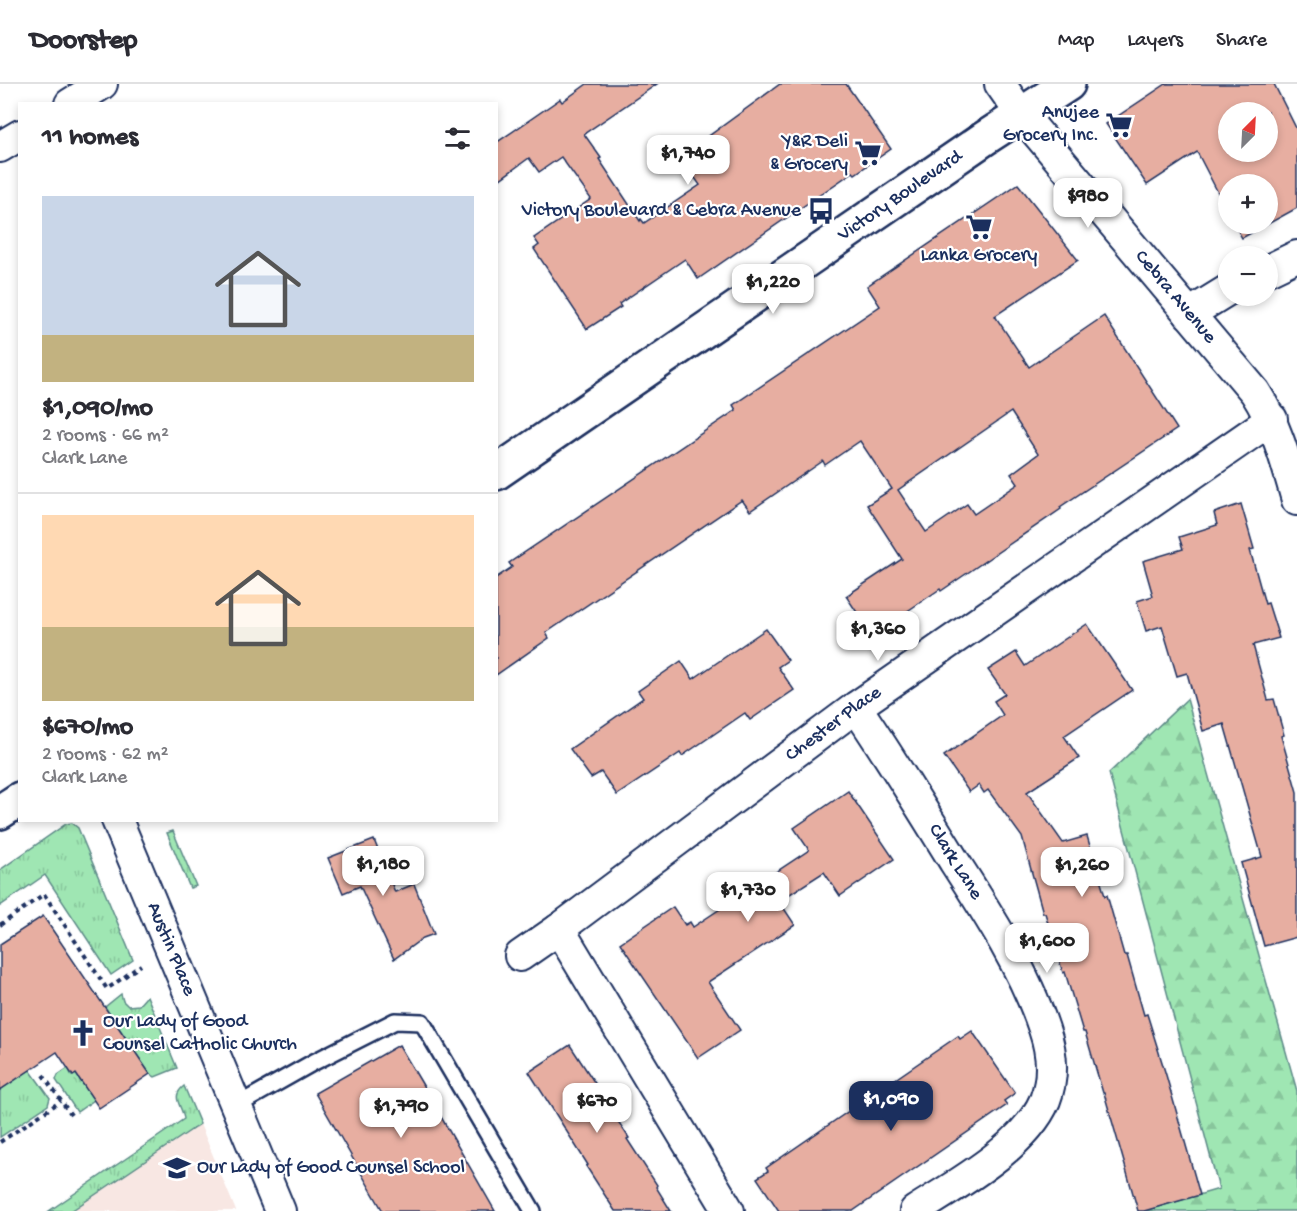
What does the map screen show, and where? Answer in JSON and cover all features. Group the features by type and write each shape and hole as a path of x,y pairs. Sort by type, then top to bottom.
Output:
{"main road":[{"name":"Victory Boulevard","path":"498,472 1068,84"},
{"path":"0,812 18,800"}],"street":[{"path":"73,102 102,84"},
{"name":"Cebra Avenue","path":"1000,84 1021,114 1255,392 1272,419 1297,500"},
{"path":"0,147 18,136"},
{"path":"1278,265 1297,256"},
{"path":"1190,314 1218,296"},
{"name":"Chester Place","path":"520,956 856,707 1272,419"},
{"name":"Clark Lane","path":"856,707 999,931 1044,1028 1050,1052 1052,1077 1044,1101 1031,1123 1014,1143 915,1211"},
{"name":"Austin Place","path":"118,822 280,1211"},
{"path":"559,929 729,1211"}],"lane":[{"path":"237,1106 314,1062 394,1021 422,1022 533,1211"}],"path":[{"path":"0,925 44,894 107,989 141,964"},
{"path":"43,1075 71,1115"},
{"path":"0,1142 61,1101"}],"shaded area":[{"name":"Our Lady of Good Counsel School","path":"200,1124 236,1211 71,1211"}],"green space":[{"path":"1187,699 1297,1091 1297,1211 1144,1211 1219,1189 1109,773"},
{"path":"72,823 78,828 133,960 111,975 45,875 0,906 0,870 66,824"},
{"path":"173,831 196,886 190,888 167,833"},
{"path":"121,994 128,1006 139,1005 147,996 177,1068 155,1077 150,1074 105,1007"},
{"path":"68,1068 72,1076 76,1074 94,1100 77,1112 56,1080 58,1075"},
{"path":"30,1070 50,1098 48,1105 0,1137 0,1090"},
{"path":"184,1086 200,1124 71,1211 49,1211 184,1119 177,1098"}],"building":[{"path":"587,84 657,84 584,134 640,221 641,219 644,223 700,185 680,157 780,84 846,84 891,149 855,174 853,172 698,279 685,259 619,304 621,307 587,329 534,249 539,245 534,238 591,199 561,157 539,172 529,158 498,181 498,142 560,99 562,102"},
{"path":"1166,84 1274,84 1297,130 1297,208 1278,218 1278,174 1218,174 1218,193 1197,152 1147,185 1106,124"},
{"path":"1018,184 1078,260 995,316 1029,367 1104,316 1177,429 1060,507 1061,509 941,591 940,589 872,635 846,596 902,559 867,505 892,489 860,441 825,465 823,461 750,511 742,500 546,633 549,638 498,674 498,577 512,567 509,563 736,410 733,405 880,306 867,286","holes":["1011,412 1038,454 1011,474 1018,484 974,514 967,504 926,532 898,490"]},
{"path":"1241,504 1254,549 1250,550 1265,604 1268,603 1279,638 1253,645 1268,700 1274,699 1284,735 1281,736 1297,792 1297,937 1264,946 1241,863 1262,857 1224,724 1203,731 1187,673 1177,676 1162,626 1146,631 1137,601 1153,596 1143,561 1183,549 1179,537 1217,525 1214,513"},
{"path":"1087,624 1132,690 1064,736 1079,758 1027,792 1063,843 1087,836 1124,955 1127,955 1144,1015 1147,1014 1200,1195 1144,1211 1138,1211 1104,1093 1065,972 1063,973 1045,913 1043,913 1022,837 988,790 984,793 979,785 969,792 944,756 1003,715 994,701 1005,694 988,670 1016,652 1025,666"},
{"path":"766,629 788,660 778,667 794,690 750,720 745,713 682,756 680,753 617,795 601,772 591,778 570,749 643,698 638,691 681,661 693,679"},
{"path":"848,791 894,859 840,896 824,872 779,901 795,925 708,982 740,1030 698,1058 620,943 673,907 685,925 690,922 693,927 809,850 794,828"},
{"path":"374,840 395,892 414,884 434,934 423,938 394,959 360,886 343,893 328,858"},
{"name":"Our Lady of Good Counsel Catholic Church","path":"43,916 150,1074 99,1108 76,1074 73,1076 57,1052 0,1090 0,944"},
{"path":"972,1031 1015,1093 1004,1101 1007,1105 853,1211 779,1211 757,1178 768,1171 766,1168 958,1036 960,1039"},
{"path":"399,1045 495,1211 383,1211 315,1093"},
{"path":"570,1045 629,1138 627,1139 671,1211 615,1211 586,1166 588,1165 529,1072"}],"place":[{"name":"Anujee Grocery Inc.","path":"1119,125"},
{"name":"Y&R Deli & Grocery","path":"868,153"},
{"name":"Victory Boulevard & Cebra Avenue","path":"821,211"},
{"name":"Lanka Grocery","path":"979,227"},
{"name":"Our Lady of Good Counsel Catholic Church","path":"83,1033"},
{"name":"Our Lady of Good Counsel School","path":"177,1168"}]}
